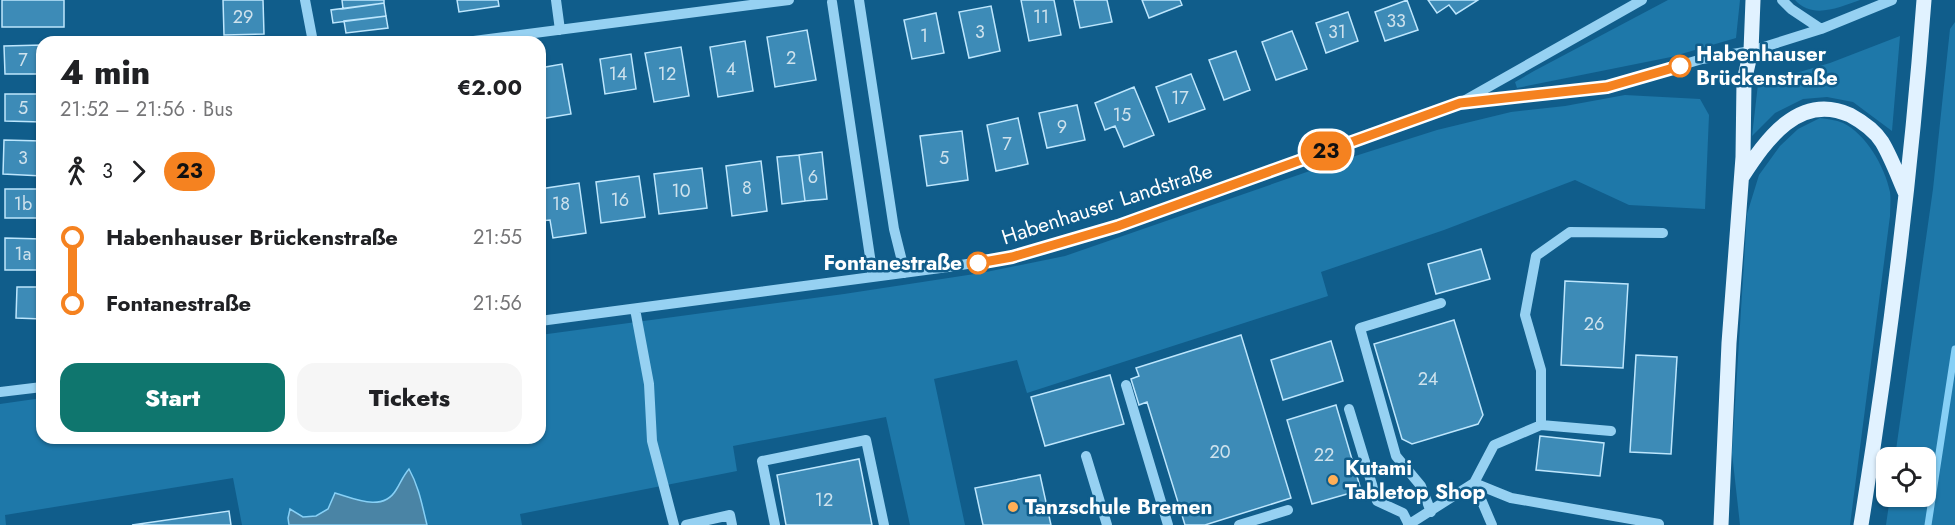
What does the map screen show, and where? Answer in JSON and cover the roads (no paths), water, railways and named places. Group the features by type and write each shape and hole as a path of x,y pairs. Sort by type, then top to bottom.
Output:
{"main road":[{"path":"1721,525 1729,343 1741,178 1744,81 1750,51 1753,0"},
{"path":"1861,525 1879,416 1924,0"},
{"path":"1741,178 1763,145 1786,122 1813,109 1838,110 1860,120 1881,140 1905,192"}],"street":[{"path":"305,0 312,36"},
{"path":"556,0 560,30"},
{"path":"513,36 789,0"},
{"path":"833,0 873,277"},
{"path":"859,0 894,230 904,273"},
{"name":"Habenhauser Landstraße","path":"546,320 1012,257 1065,243 1460,103 1642,0"},
{"path":"1782,0 1791,9 1821,29"},
{"name":"Habenhauser Landstraße","path":"1460,103 1607,87 1702,59 1750,51 1821,29 1892,0"},
{"path":"1541,426 1541,370 1525,315 1536,256 1570,232 1663,233"},
{"path":"1431,512 1420,486 1396,456 1360,328 1441,303"},
{"path":"635,309 649,384 652,441 674,525"},
{"path":"1126,385 1168,525"},
{"path":"0,392 36,388"},
{"path":"1349,409 1377,501 1403,513 1409,525 1474,483 1494,445 1541,426 1611,431"},
{"path":"775,525 762,460 866,440 884,525"},
{"path":"1086,456 1107,525"},
{"path":"1474,483 1511,498 1659,524"},
{"path":"1474,483 1492,525"},
{"path":"1239,525 1288,510"},
{"path":"686,525 730,515 732,525"}],"waterway":[{"path":"1928,525 1955,349"}],"place":[{"name":"Habenhauser Brückenstraße","path":"1680,66"},
{"name":"Fontanestraße","path":"978,263"},
{"name":"Kutami Tabletop Shop","path":"1333,480"},
{"name":"Tanzschule Bremen","path":"1013,507"}]}
